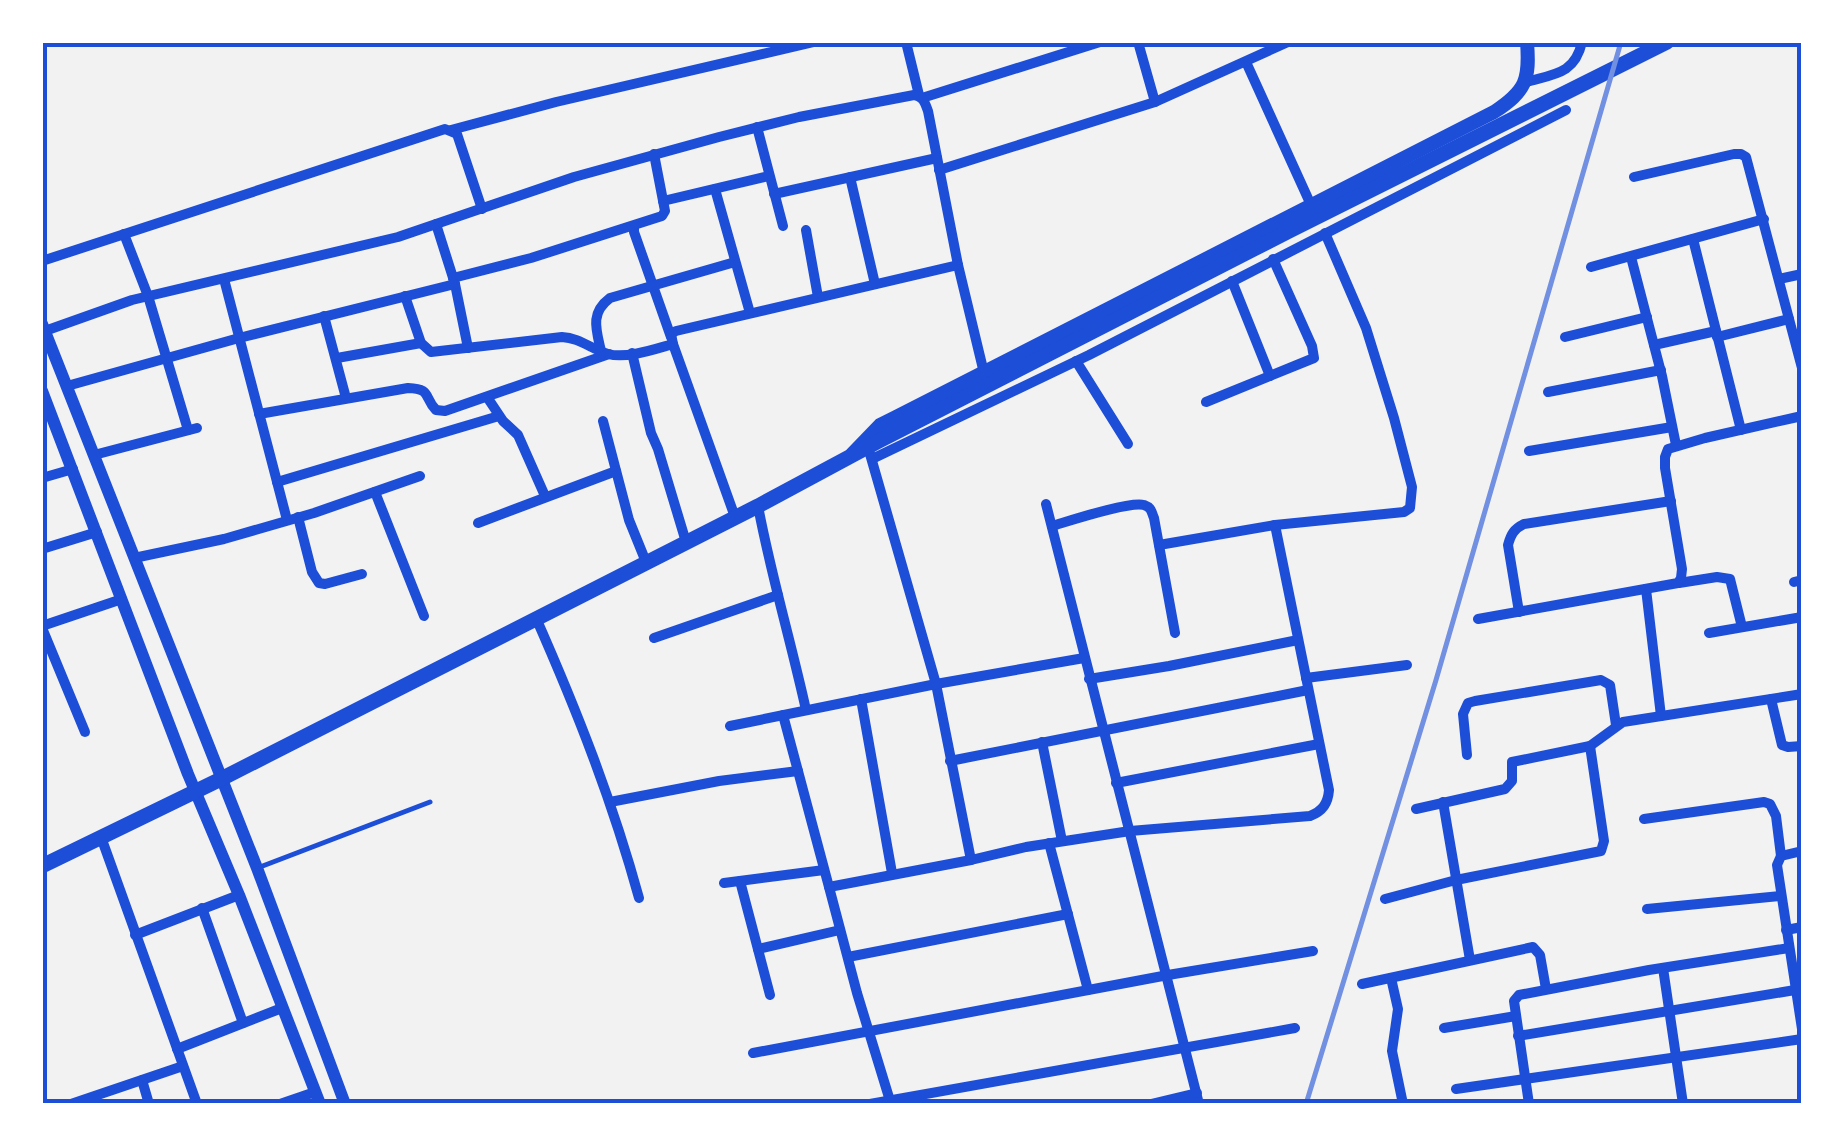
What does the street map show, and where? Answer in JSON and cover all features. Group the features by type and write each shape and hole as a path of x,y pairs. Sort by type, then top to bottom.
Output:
{"main road":[{"path":"849,458 880,425 1494,112 1514,99 1526,82 1527,42"},
{"path":"42,866 873,449 1304,224 1667,42"}],"street":[{"path":"42,260 436,131 814,42"},
{"path":"906,42 928,111 984,373"},
{"path":"345,1104 257,868 218,780 43,329 148,296 398,236 574,176 654,154 908,95 921,97 1100,42"},
{"path":"1138,42 1154,102"},
{"path":"774,194 850,177 938,164 1154,102 1288,42"},
{"path":"1526,82 1568,68 1575,63 1582,42"},
{"path":"1246,62 1311,204"},
{"path":"971,860 936,684 873,449 1076,361 1566,110"},
{"path":"758,128 783,226"},
{"path":"452,130 482,209"},
{"path":"67,386 405,296 662,216 665,211 654,154"},
{"path":"1634,177 1741,154 1749,162 1802,368"},
{"path":"663,201 769,176"},
{"path":"850,177 876,284"},
{"path":"715,190 750,313"},
{"path":"1591,266 1764,219"},
{"path":"436,224 454,281 468,348"},
{"path":"634,226 735,517"},
{"path":"806,230 818,297"},
{"path":"1159,545 1275,525 1404,512 1410,508 1408,466 1383,382 1366,328 1325,233"},
{"path":"94,455 192,429 124,234"},
{"path":"1693,239 1741,430"},
{"path":"1631,257 1676,445"},
{"path":"1206,402 1314,358 1272,259"},
{"path":"605,352 594,320 598,309 610,298 736,262"},
{"path":"405,296 421,343 431,352 574,338 605,352 632,354 672,340 676,331 958,264"},
{"path":"1779,279 1802,274"},
{"path":"224,278 277,482 315,579 326,584 362,574"},
{"path":"1232,281 1270,376"},
{"path":"324,316 346,398"},
{"path":"1565,337 1647,317"},
{"path":"1654,346 1789,319"},
{"path":"337,358 421,343"},
{"path":"259,414 408,388 420,388 436,410 446,411 605,352"},
{"path":"632,354 651,433 686,542"},
{"path":"1076,361 1128,444"},
{"path":"1548,392 1660,370"},
{"path":"42,391 318,1098 280,1104"},
{"path":"487,397 518,436 545,496"},
{"path":"277,482 499,416"},
{"path":"1678,583 1682,568 1664,457 1668,450 1802,416"},
{"path":"602,421 629,520 646,562"},
{"path":"1529,452 1672,427"},
{"path":"42,478 72,469"},
{"path":"478,523 616,471"},
{"path":"134,558 224,539 420,476"},
{"path":"375,492 424,616"},
{"path":"1519,612 1508,544 1517,528 1671,501"},
{"path":"1046,504 1198,1098 1151,1104"},
{"path":"1052,526 1130,505 1152,511 1175,633"},
{"path":"758,506 806,710"},
{"path":"829,887 1062,841 1316,814 1328,802 1328,790 1275,525"},
{"path":"42,549 96,532"},
{"path":"1478,619 1717,576 1730,579 1742,627"},
{"path":"1646,589 1661,716"},
{"path":"654,638 778,595"},
{"path":"86,732 42,627 122,599"},
{"path":"1710,633 1802,616"},
{"path":"536,618 620,826 639,898"},
{"path":"1089,679 1298,640"},
{"path":"730,726 1084,658"},
{"path":"950,761 1407,666"},
{"path":"1467,756 1462,714 1465,706 1475,700 1601,680 1610,685 1616,725"},
{"path":"1416,809 1505,789 1511,784 1511,764 1515,760 1590,746 1623,722 1802,694"},
{"path":"861,699 892,873"},
{"path":"1771,699 1782,745 1802,746"},
{"path":"784,715 890,1102"},
{"path":"1042,742 1062,841"},
{"path":"1116,783 1319,744"},
{"path":"1386,898 1601,851 1604,841 1590,746"},
{"path":"610,802 719,780 798,770"},
{"path":"1442,802 1470,960"},
{"path":"1644,819 1764,802 1774,809 1781,856 1776,865 1802,1029"},
{"path":"101,837 197,1104"},
{"path":"1049,843 1088,990"},
{"path":"1781,856 1802,851"},
{"path":"724,883 824,870"},
{"path":"740,881 770,995"},
{"path":"135,935 239,894"},
{"path":"1647,908 1781,896"},
{"path":"202,908 243,1023"},
{"path":"848,957 1068,914"},
{"path":"1786,930 1802,927"},
{"path":"758,949 840,930"},
{"path":"1362,984 1533,948 1540,955 1546,989"},
{"path":"1529,1104 1514,1001 1519,995 1789,948"},
{"path":"752,1053 1313,951"},
{"path":"1663,968 1683,1104"},
{"path":"1391,978 1398,1009 1392,1051 1403,1104"},
{"path":"1518,1036 1796,990"},
{"path":"177,1049 282,1008"},
{"path":"1444,1028 1516,1016"},
{"path":"870,1104 1295,1028"},
{"path":"1456,1089 1802,1039"},
{"path":"78,1102 183,1066"},
{"path":"142,1080 150,1104"}],"lane":[{"path":"257,868 430,802"}],"railway":[{"path":"1306,1104 1436,680 1621,42"}]}
